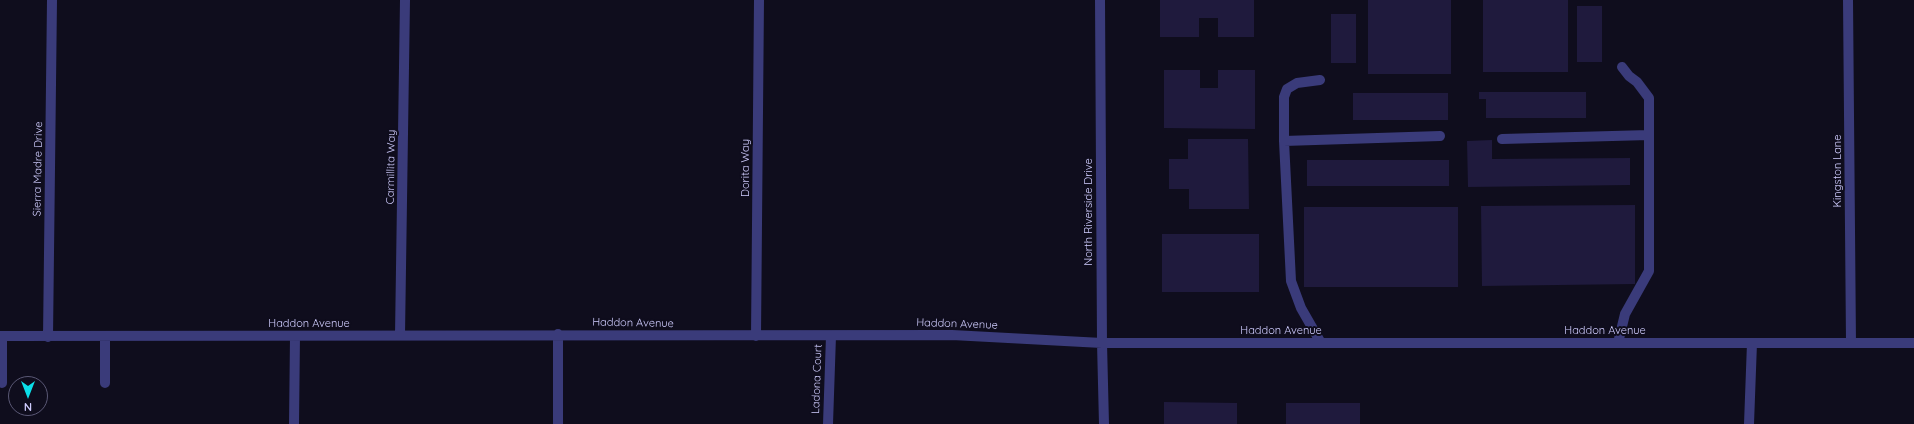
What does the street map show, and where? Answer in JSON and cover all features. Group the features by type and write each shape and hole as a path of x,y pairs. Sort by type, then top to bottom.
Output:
{"street":[{"name":"Sierra Madre Drive","path":"48,337 52,0"},
{"name":"Carmillita Way","path":"400,335 405,0"},
{"name":"Dorita Way","path":"756,336 759,0"},
{"name":"North Riverside Drive","path":"1100,0 1102,343 1104,424"},
{"name":"Kingston Lane","path":"1848,0 1851,343"},
{"path":"1618,343 1625,314 1650,271 1649,98 1637,82 1629,76 1622,67"},
{"path":"1320,80 1297,83 1287,89 1284,97 1284,141 1291,281 1301,308 1321,343"},
{"path":"1502,139 1649,135"},
{"path":"1284,141 1440,136"},
{"name":"Haddon Avenue","path":"1,336 105,337 558,334 756,336 952,335 1102,343 1914,343"},
{"path":"558,334 558,424"},
{"path":"1,336 2,383"},
{"path":"294,424 295,336"},
{"name":"Ladona Court","path":"828,424 831,336"},
{"path":"105,337 105,383"},
{"path":"1750,424 1752,343"}],"building":[{"path":"1160,0 1254,0 1254,37 1218,37 1218,18 1199,18 1199,37 1160,37"},
{"path":"1368,0 1451,0 1451,74 1368,74"},
{"path":"1483,0 1568,0 1568,72 1483,72"},
{"path":"1577,6 1602,6 1602,62 1577,62"},
{"path":"1331,14 1356,14 1356,63 1331,63"},
{"path":"1164,70 1200,70 1200,88 1218,88 1218,70 1255,70 1255,129 1164,128"},
{"path":"1479,92 1586,92 1586,118 1486,118 1486,99 1479,99"},
{"path":"1353,93 1448,93 1448,120 1353,120"},
{"path":"1188,139 1248,139 1249,209 1189,209 1189,189 1169,189 1169,159 1188,159"},
{"path":"1492,140 1492,159 1630,158 1630,185 1468,187 1467,141"},
{"path":"1307,160 1449,160 1449,186 1307,186"},
{"path":"1635,205 1635,284 1482,286 1481,206"},
{"path":"1304,207 1458,207 1458,287 1304,287"},
{"path":"1162,234 1259,234 1259,292 1162,292"},
{"path":"1164,402 1237,403 1237,424 1164,424"},
{"path":"1286,403 1360,403 1360,424 1286,424"}]}
